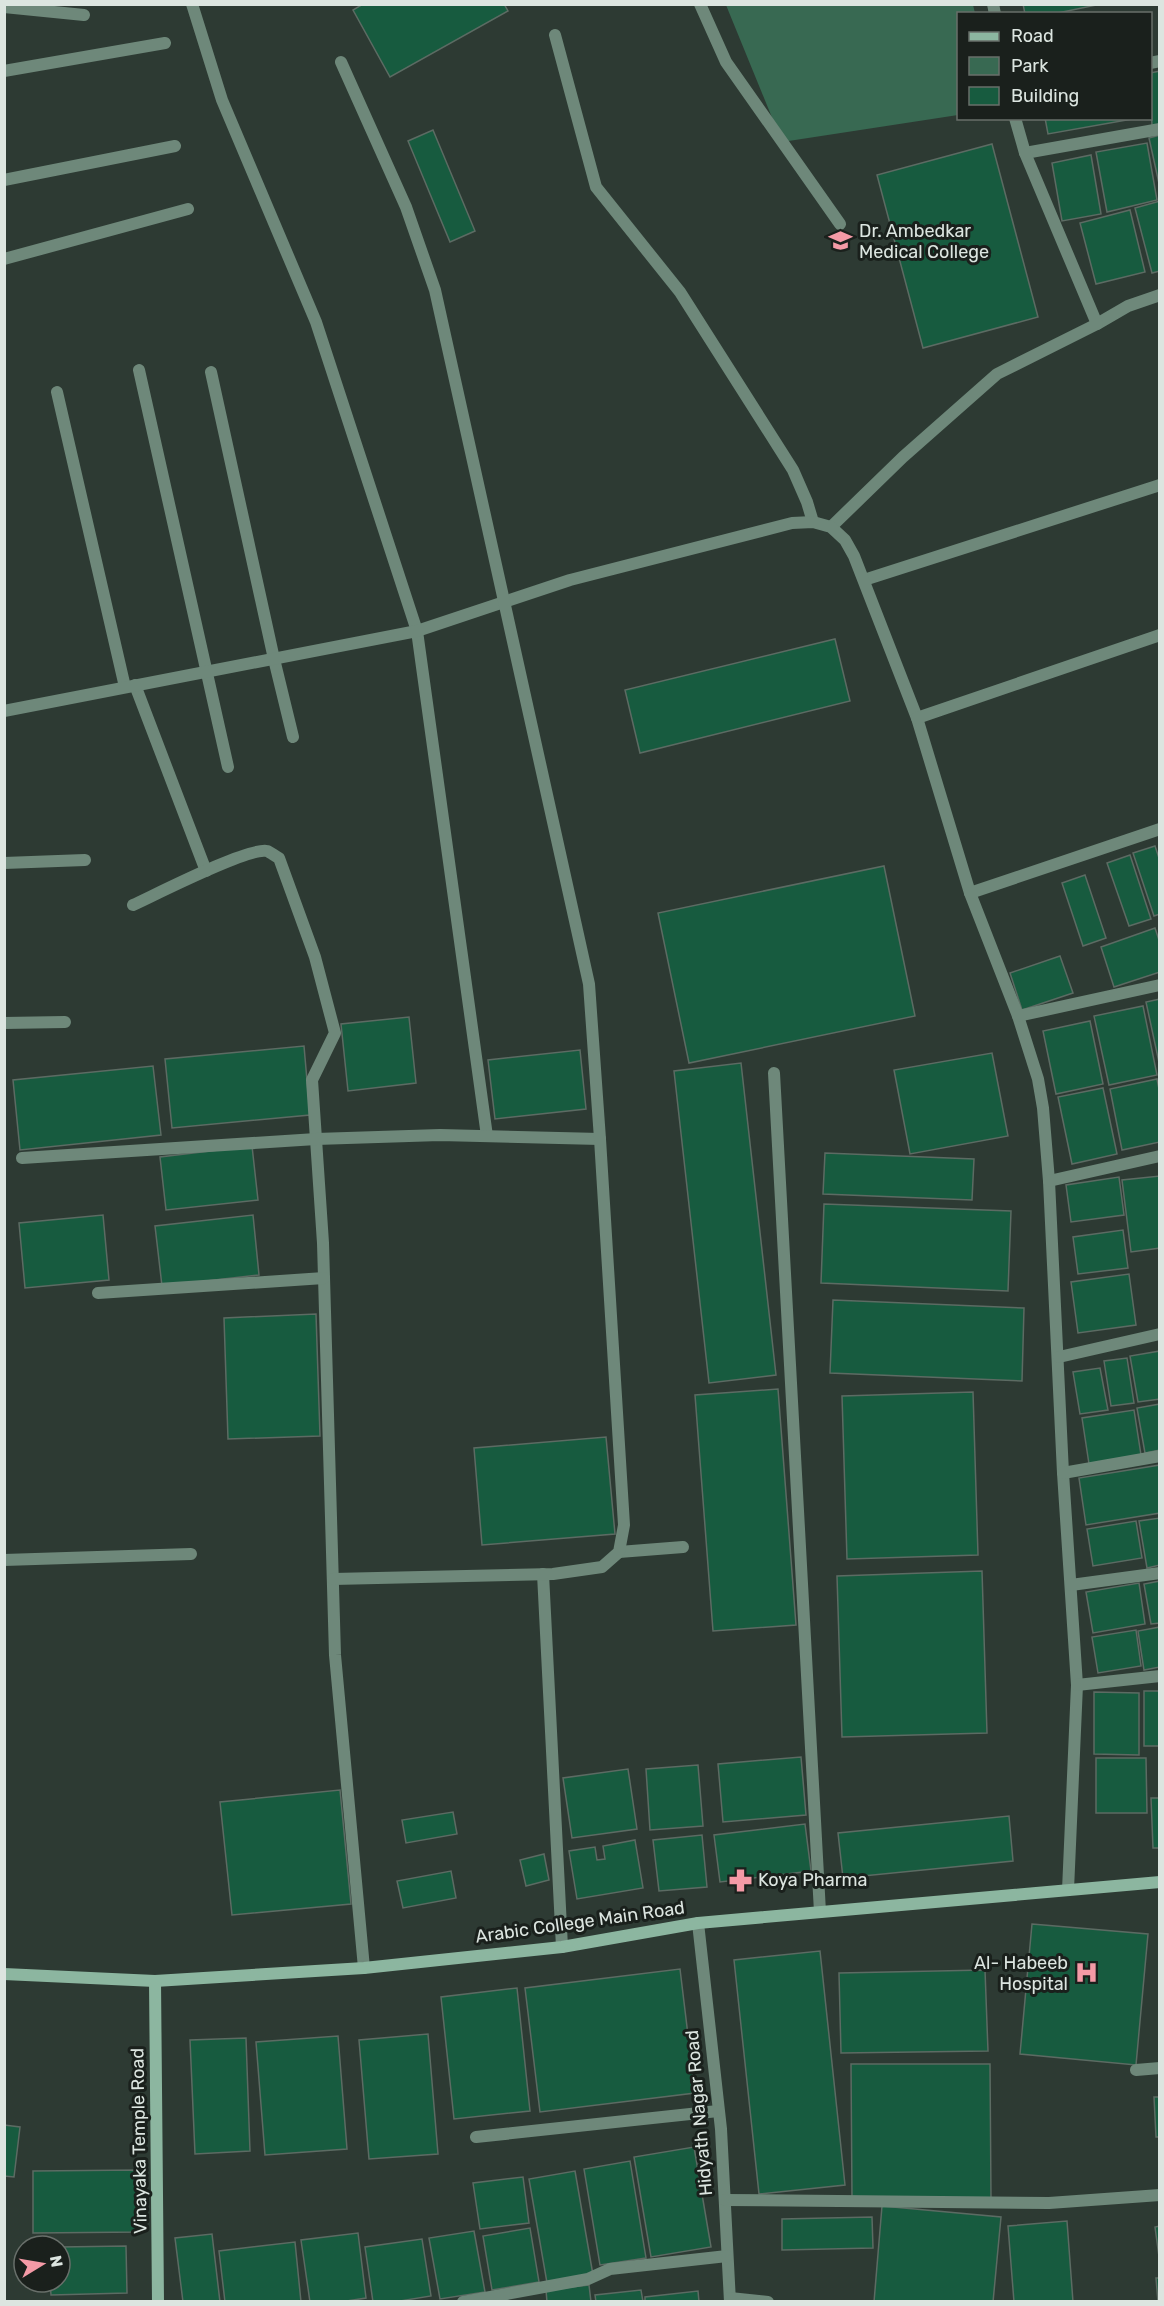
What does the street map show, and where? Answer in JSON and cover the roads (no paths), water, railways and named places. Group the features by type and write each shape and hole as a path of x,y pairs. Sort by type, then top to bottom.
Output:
{"main road":[{"name":"Arabic College Main Road","path":"4,1974 155,1981 364,1968 562,1947 698,1923 1160,1882"},
{"name":"Vinayaka Temple Road","path":"155,1981 158,2301"}],"street":[{"path":"192,4 222,100 316,322 417,631 487,1136"},
{"path":"700,4 726,62 840,224"},
{"path":"4,6 84,15"},
{"path":"555,35 596,187 680,292 792,470 807,502 813,522"},
{"path":"4,71 165,43"},
{"path":"341,62 406,207 435,290 589,984 624,1525 619,1552"},
{"path":"1016,120 1025,153 1096,324"},
{"path":"1025,153 1160,129"},
{"path":"4,180 176,146"},
{"path":"4,259 188,209"},
{"path":"831,527 903,457 997,374 1128,306 1160,295"},
{"path":"139,370 228,767"},
{"path":"211,372 293,737"},
{"path":"57,392 130,686 206,871"},
{"path":"864,580 1160,485"},
{"path":"4,711 417,631 570,580 792,524 813,522 831,527 845,540 864,580 917,718 970,893 1018,1016 1038,1078 1049,1181 1063,1473 1077,1685 1068,1890"},
{"path":"917,718 1160,635"},
{"path":"970,893 1160,829"},
{"path":"133,906 206,871 249,854 266,851 279,858 315,957 335,1033 312,1080 324,1278 335,1654 364,1968"},
{"path":"4,863 85,860"},
{"path":"1018,1016 1160,985"},
{"path":"4,1023 65,1022"},
{"path":"774,1073 820,1912"},
{"path":"22,1158 316,1139 440,1135 600,1139"},
{"path":"1049,1181 1160,1156"},
{"path":"98,1293 324,1278"},
{"path":"1059,1357 1160,1334"},
{"path":"1063,1473 1160,1456"},
{"path":"333,1579 543,1574 602,1567 619,1552 683,1547"},
{"path":"4,1560 191,1554"},
{"path":"1071,1585 1160,1573"},
{"path":"543,1574 562,1947"},
{"path":"1077,1685 1160,1676"},
{"name":"Hidyath Nagar Road","path":"698,1923 718,2111 730,2300"},
{"path":"1136,2070 1160,2068"},
{"path":"476,2137 718,2111"},
{"path":"725,2200 1049,2203 1160,2195"},
{"path":"463,2301 588,2279 610,2269 727,2256"},
{"path":"730,2300 768,2301"}],"place":[{"name":"Dr. Ambedkar Medical College","path":"841,241"},
{"name":"Koya Pharma","path":"740,1880"},
{"name":"Al- Habeeb Hospital","path":"1086,1973"}]}
